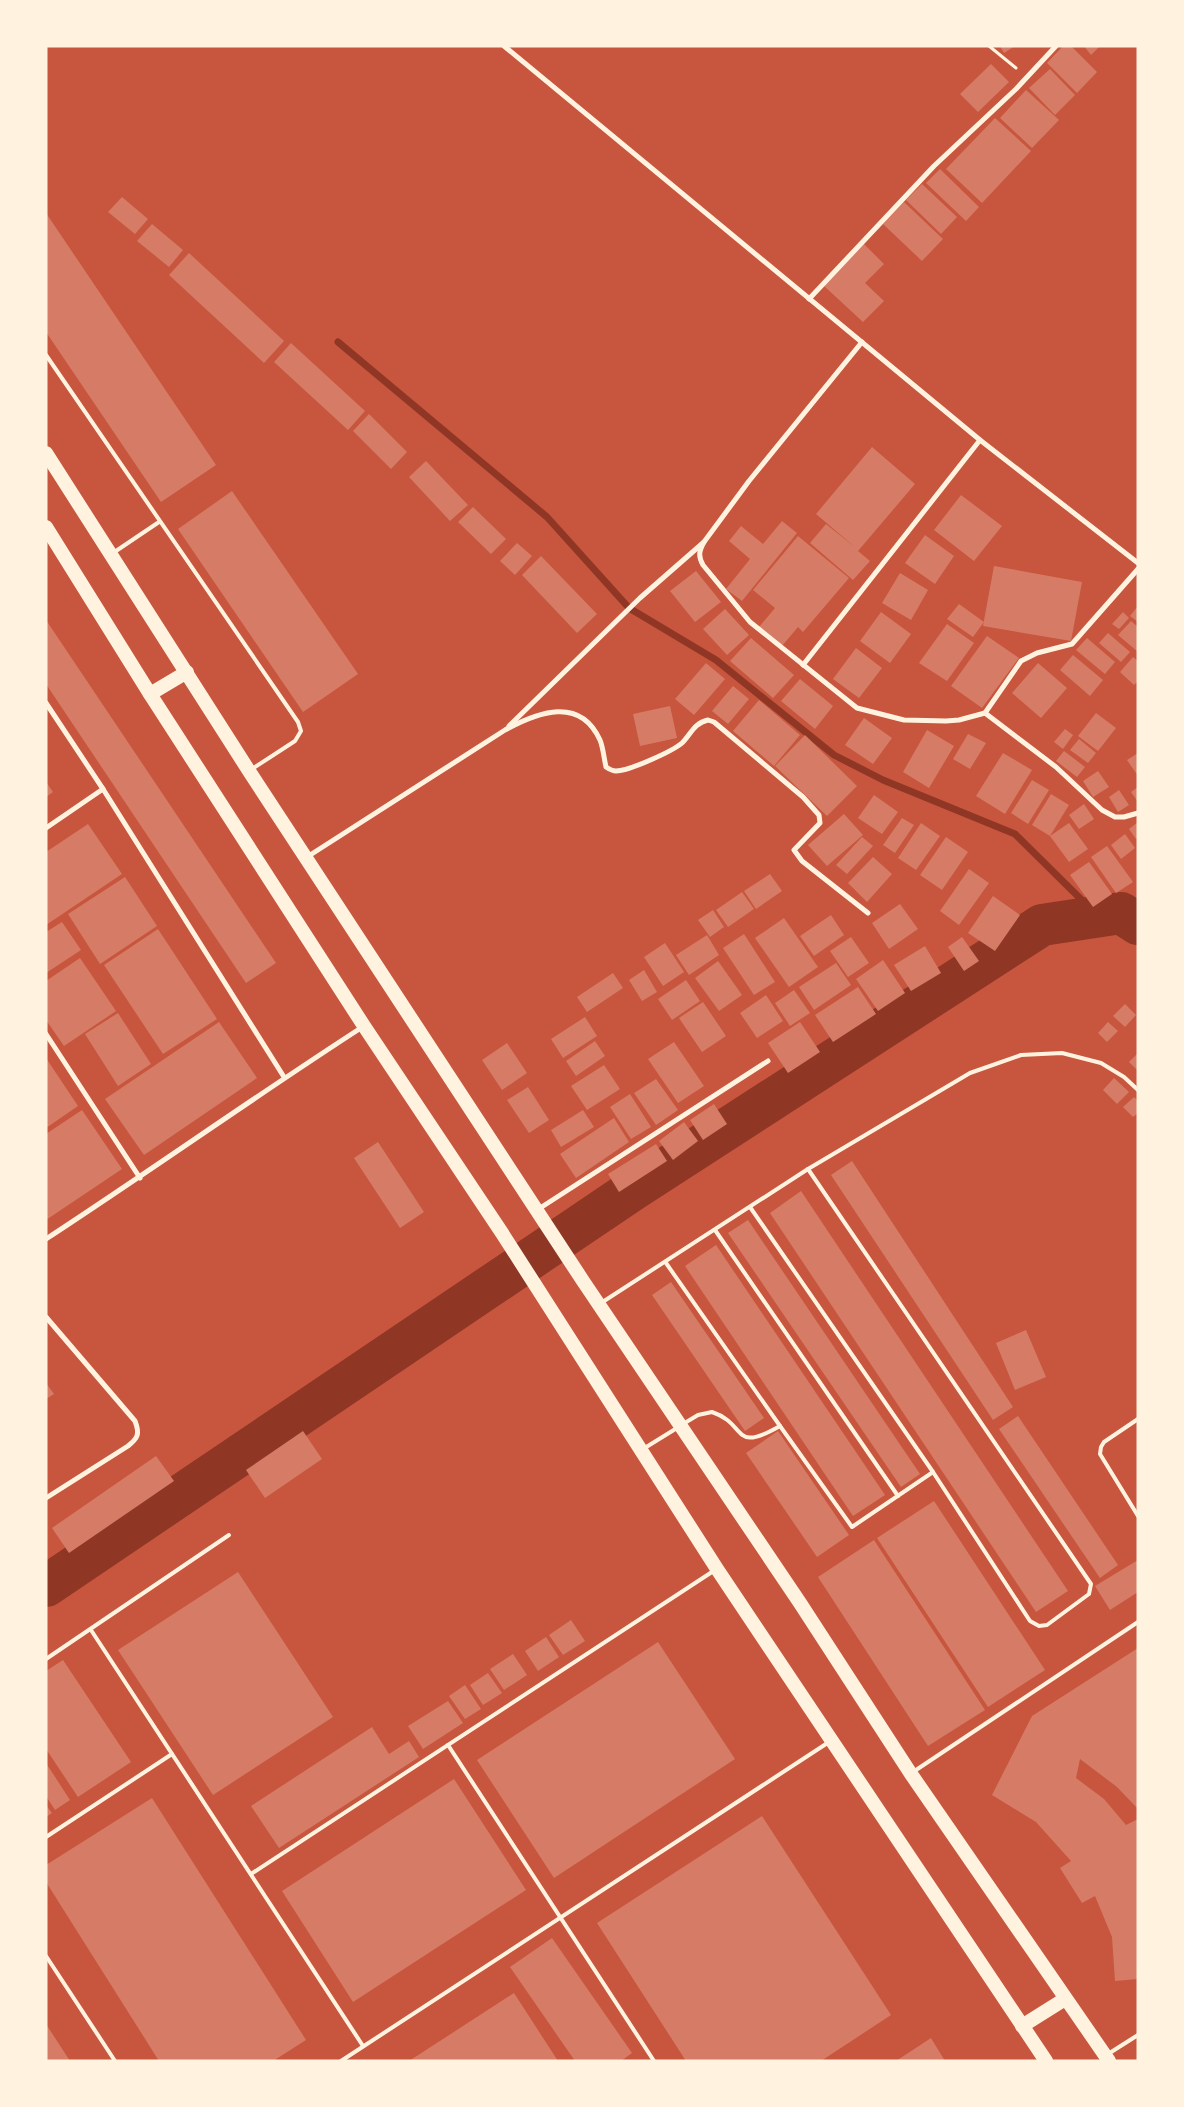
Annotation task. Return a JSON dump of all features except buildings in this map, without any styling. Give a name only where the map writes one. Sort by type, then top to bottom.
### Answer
[{"type":"highway","points":[[46,453],[110,555],[582,1281],[794,1595],[911,1774],[1107,2058]]},
{"type":"highway","points":[[46,527],[150,694],[364,1026],[502,1233],[717,1569],[1046,2061]]},
{"type":"highway","points":[[150,694],[186,672]]},
{"type":"highway","points":[[1022,2026],[1065,1999]]},
{"type":"street","points":[[504,46],[980,440],[1138,562]]},
{"type":"street","points":[[809,299],[934,166],[1016,89],[1026,76],[1056,46]]},
{"type":"street","points":[[862,342],[750,482],[704,542],[700,550],[699,558],[710,574],[750,622],[857,708],[904,720],[959,720],[985,713],[1021,662],[1037,653],[1072,644],[1138,569]]},
{"type":"street","points":[[803,665],[980,440]]},
{"type":"street","points":[[307,857],[505,730],[640,598],[704,542]]},
{"type":"street","points":[[46,703],[103,789],[284,1077]]},
{"type":"street","points":[[505,730],[555,711],[572,712],[585,720],[600,740],[606,767],[616,771],[635,767],[681,744],[698,724],[708,720],[714,722],[803,797],[818,813],[820,823],[794,850],[802,862],[868,913]]},
{"type":"street","points":[[985,713],[1056,767],[1102,810],[1115,817],[1124,817],[1138,813]]},
{"type":"street","points":[[46,828],[103,789]]},
{"type":"street","points":[[46,1238],[140,1178],[284,1077],[364,1026]]},
{"type":"street","points":[[46,1034],[140,1178]]},
{"type":"street","points":[[539,1215],[768,1061]]},
{"type":"street","points":[[46,1317],[135,1421],[139,1431],[136,1439],[128,1446],[46,1498]]},
{"type":"lane","points":[[46,355],[298,722],[301,731],[295,741],[250,771]]},
{"type":"lane","points":[[110,555],[159,522]]},
{"type":"lane","points":[[599,1304],[808,1169],[970,1073],[1021,1055],[1062,1053],[1101,1062],[1124,1076],[1138,1090]]},
{"type":"lane","points":[[750,1207],[933,1472],[1030,1621],[1038,1626],[1047,1625],[1089,1594],[1091,1584],[808,1169]]},
{"type":"lane","points":[[715,1230],[898,1496]]},
{"type":"lane","points":[[666,1262],[850,1526],[854,1527],[933,1472]]},
{"type":"lane","points":[[641,1450],[698,1415],[712,1412],[726,1420],[742,1435],[750,1439],[759,1438],[780,1426]]},
{"type":"lane","points":[[1138,1419],[1104,1442],[1100,1454],[1138,1516]]},
{"type":"lane","points":[[46,1659],[229,1536]]},
{"type":"lane","points":[[251,1874],[717,1569]]},
{"type":"lane","points":[[911,1774],[1138,1622]]},
{"type":"lane","points":[[91,1630],[363,2046]]},
{"type":"lane","points":[[341,2061],[831,1741]]},
{"type":"lane","points":[[448,1745],[654,2061]]},
{"type":"lane","points":[[46,1837],[172,1754]]},
{"type":"lane","points":[[46,1956],[115,2061]]},
{"type":"lane","points":[[1107,2058],[1138,2035]]},
{"type":"path","points":[[989,46],[1026,76]]},
{"type":"waterway","points":[[338,342],[547,517],[629,608],[716,660],[834,755],[883,780],[1015,834],[1098,916]]},
{"type":"waterway","points":[[46,1586],[634,1189],[1042,925],[1121,913],[1138,924]]}]
